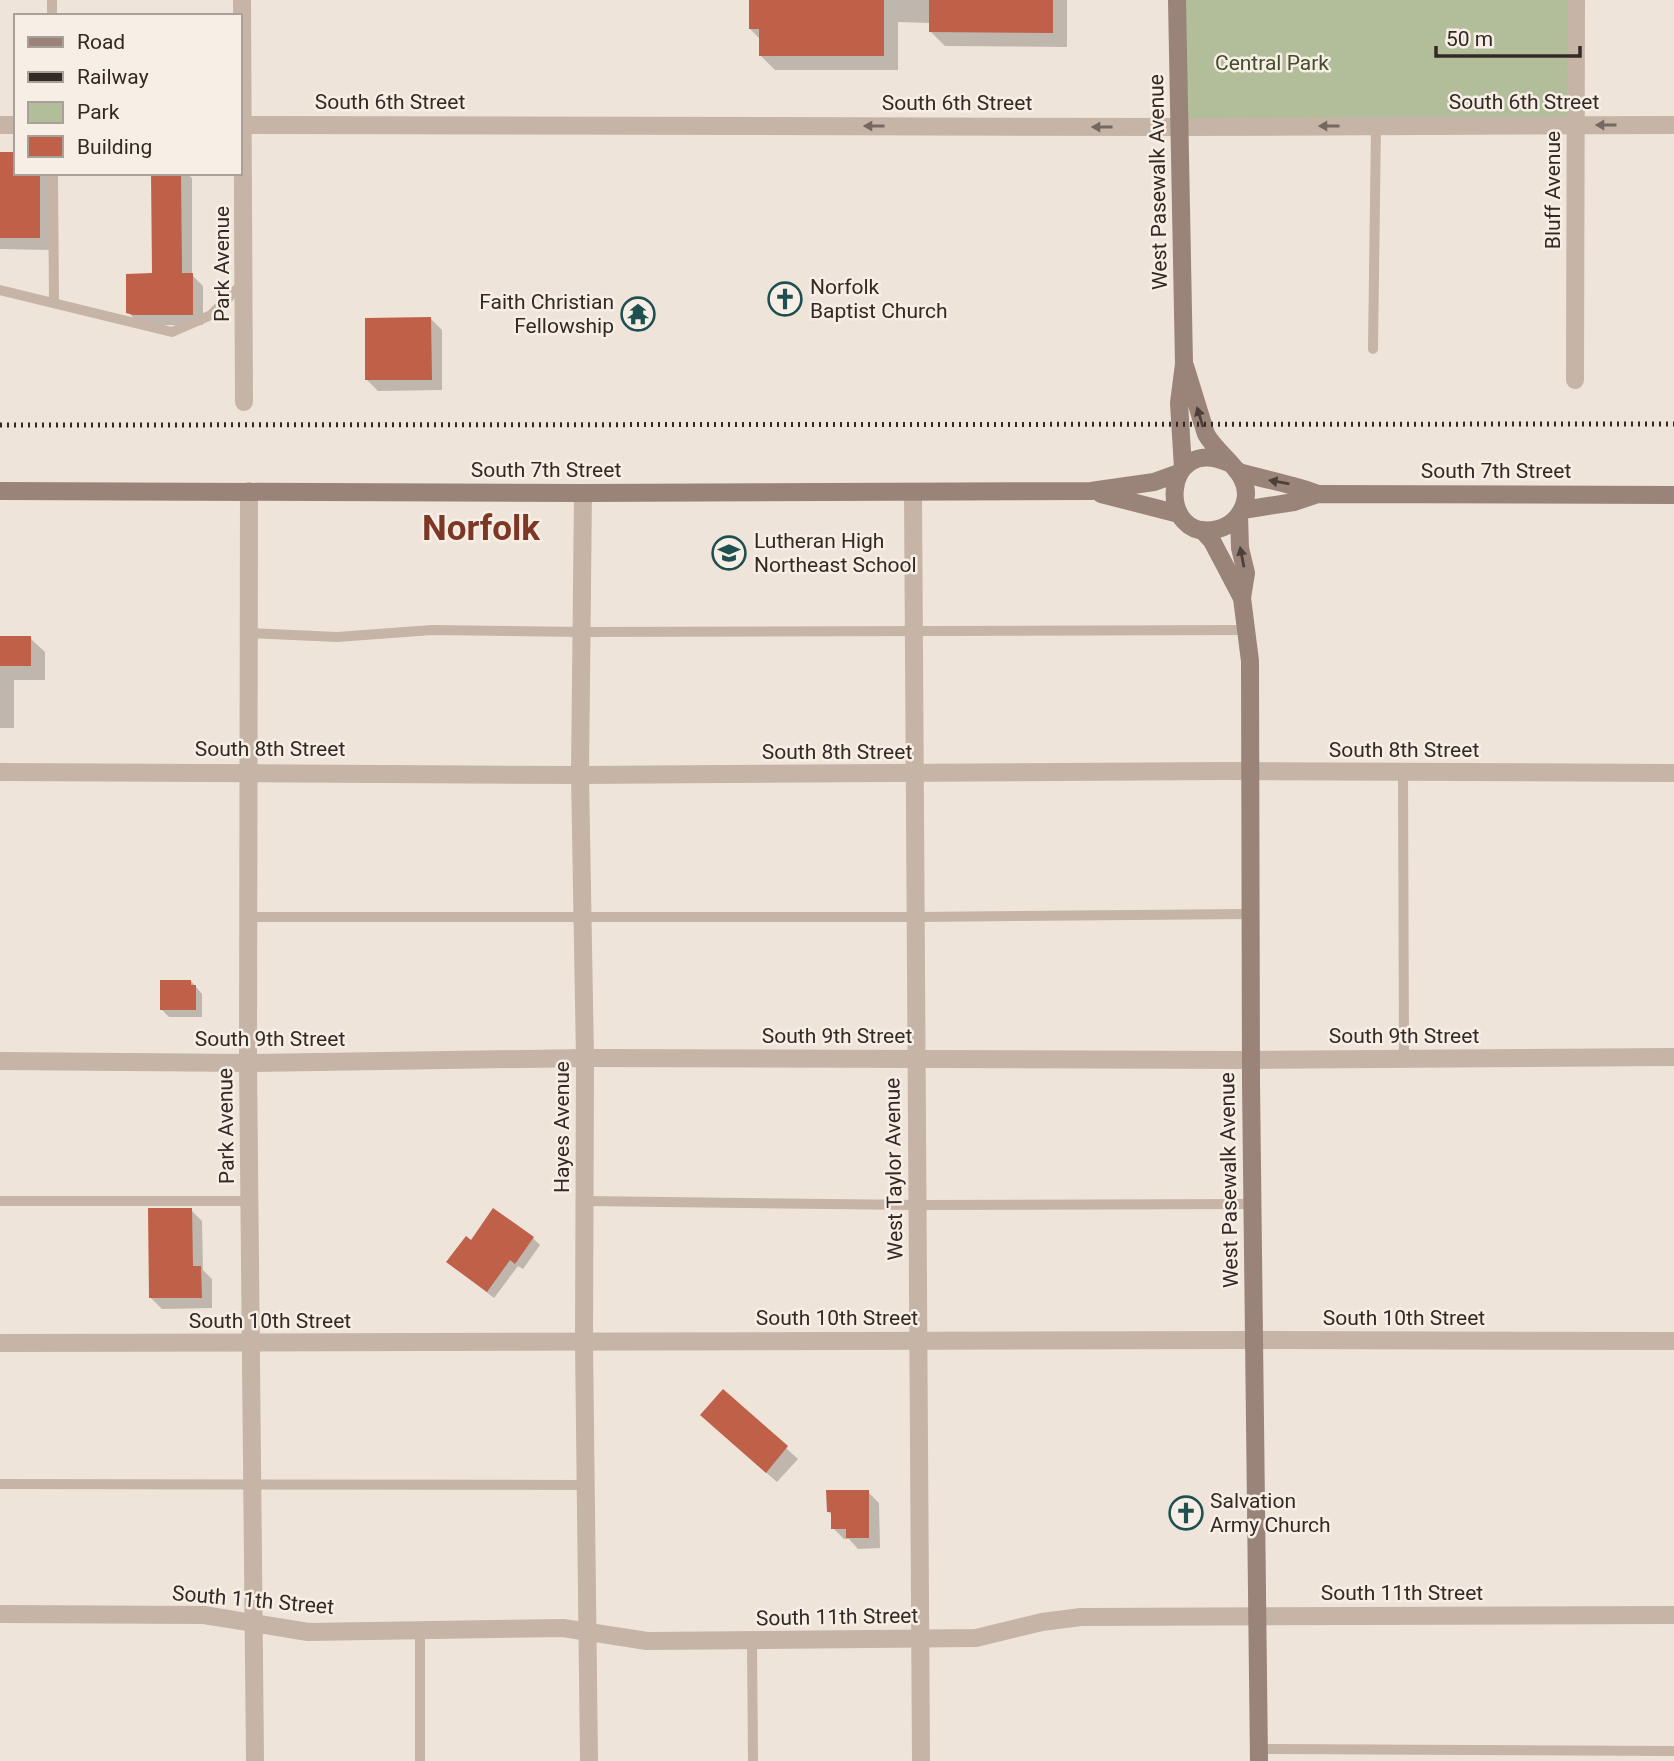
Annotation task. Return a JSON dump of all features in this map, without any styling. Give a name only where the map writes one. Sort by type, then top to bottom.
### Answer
[{"type":"street","name":"Park Avenue","points":[[242,0],[244,402]]},
{"type":"street","name":"West Pasewalk Avenue","points":[[1177,0],[1184,364],[1179,403],[1181,470]]},
{"type":"street","name":"Bluff Avenue","points":[[1575,380],[1576,0]]},
{"type":"street","name":"South 6th Street","points":[[242,125],[1674,125]]},
{"type":"street","name":"West Pasewalk Avenue","points":[[1184,364],[1206,434],[1234,467]]},
{"type":"street","points":[[1208,457],[1234,467],[1247,491],[1241,512],[1226,527],[1214,530],[1202,530],[1185,521],[1179,514],[1173,494],[1181,470],[1197,459],[1208,457]]},
{"type":"street","name":"South 7th Street","points":[[1234,467],[1262,479],[1295,485],[1318,494]]},
{"type":"street","name":"South 7th Street","points":[[0,491],[1091,491],[1154,482],[1181,470]]},
{"type":"street","name":"Park Avenue","points":[[249,491],[248,1063],[254,1761]]},
{"type":"street","name":"South 7th Street","points":[[1091,491],[1179,514]]},
{"type":"street","name":"West Taylor Avenue","points":[[913,492],[921,1761]]},
{"type":"street","name":"Hayes Avenue","points":[[583,493],[580,775],[589,1761]]},
{"type":"street","name":"South 7th Street","points":[[1241,512],[1294,502],[1318,494],[1674,495]]},
{"type":"street","name":"West Pasewalk Avenue","points":[[1241,512],[1240,548],[1246,573],[1242,598],[1250,661],[1252,1204],[1259,1755]]},
{"type":"street","name":"West Pasewalk Avenue","points":[[1202,530],[1212,541],[1242,598]]},
{"type":"street","name":"South 8th Street","points":[[0,772],[580,775],[1249,771],[1674,773]]},
{"type":"street","name":"South 9th Street","points":[[0,1061],[248,1063],[584,1058],[1251,1060],[1674,1057]]},
{"type":"street","name":"South 10th Street","points":[[0,1343],[1674,1341]]},
{"type":"street","name":"South 11th Street","points":[[0,1614],[204,1615],[308,1632],[563,1628],[647,1641],[976,1637],[1042,1622],[1081,1617],[1674,1615]]},
{"type":"lane","points":[[1373,349],[1377,125]]},
{"type":"lane","points":[[54,175],[54,303]]},
{"type":"lane","points":[[0,290],[172,332],[211,315],[245,281]]},
{"type":"lane","points":[[249,633],[337,638],[432,630],[1247,630]]},
{"type":"lane","points":[[1404,773],[1404,1058]]},
{"type":"lane","points":[[249,917],[916,918],[1250,914]]},
{"type":"lane","points":[[0,1201],[250,1202]]},
{"type":"lane","points":[[585,1201],[917,1205],[1252,1204]]},
{"type":"lane","points":[[0,1484],[586,1485]]},
{"type":"lane","points":[[420,1629],[420,1761]]},
{"type":"lane","points":[[752,1641],[753,1761]]},
{"type":"lane","points":[[1259,1755],[1674,1751]]},
{"type":"green space","name":"Central Park","points":[[1177,0],[1576,0],[1577,125],[1180,127]]},
{"type":"building","points":[[749,0],[884,0],[884,56],[759,56],[759,29],[749,29]]},
{"type":"building","points":[[929,0],[1053,0],[1053,33],[929,32]]},
{"type":"building","points":[[0,152],[14,152],[14,175],[40,175],[40,238],[0,238]]},
{"type":"building","points":[[151,175],[181,175],[182,273],[193,273],[193,315],[126,313],[126,274],[152,273]]},
{"type":"building","points":[[431,317],[432,380],[365,380],[365,318]]},
{"type":"building","points":[[0,636],[31,636],[31,666],[0,666]]},
{"type":"building","points":[[160,980],[191,980],[191,985],[196,985],[196,1010],[160,1010]]},
{"type":"building","points":[[148,1208],[192,1208],[193,1266],[201,1266],[202,1298],[149,1298]]},
{"type":"building","points":[[493,1208],[534,1237],[515,1264],[510,1260],[487,1292],[446,1262],[466,1236],[471,1240]]},
{"type":"building","points":[[723,1389],[788,1446],[766,1473],[700,1415]]},
{"type":"building","points":[[826,1490],[869,1490],[869,1538],[846,1538],[846,1529],[831,1529],[831,1512],[827,1512]]},
{"type":"railway","points":[[0,425],[1674,424]]},
{"type":"place","name":"Norfolk Baptist Church","points":[[785,299]]},
{"type":"place","name":"Faith Christian Fellowship","points":[[638,314]]},
{"type":"place","name":"Lutheran High Northeast School","points":[[729,553]]},
{"type":"place","name":"Salvation Army Church","points":[[1186,1513]]},
{"type":"district","name":"Norfolk","points":[[481,528]]}]
